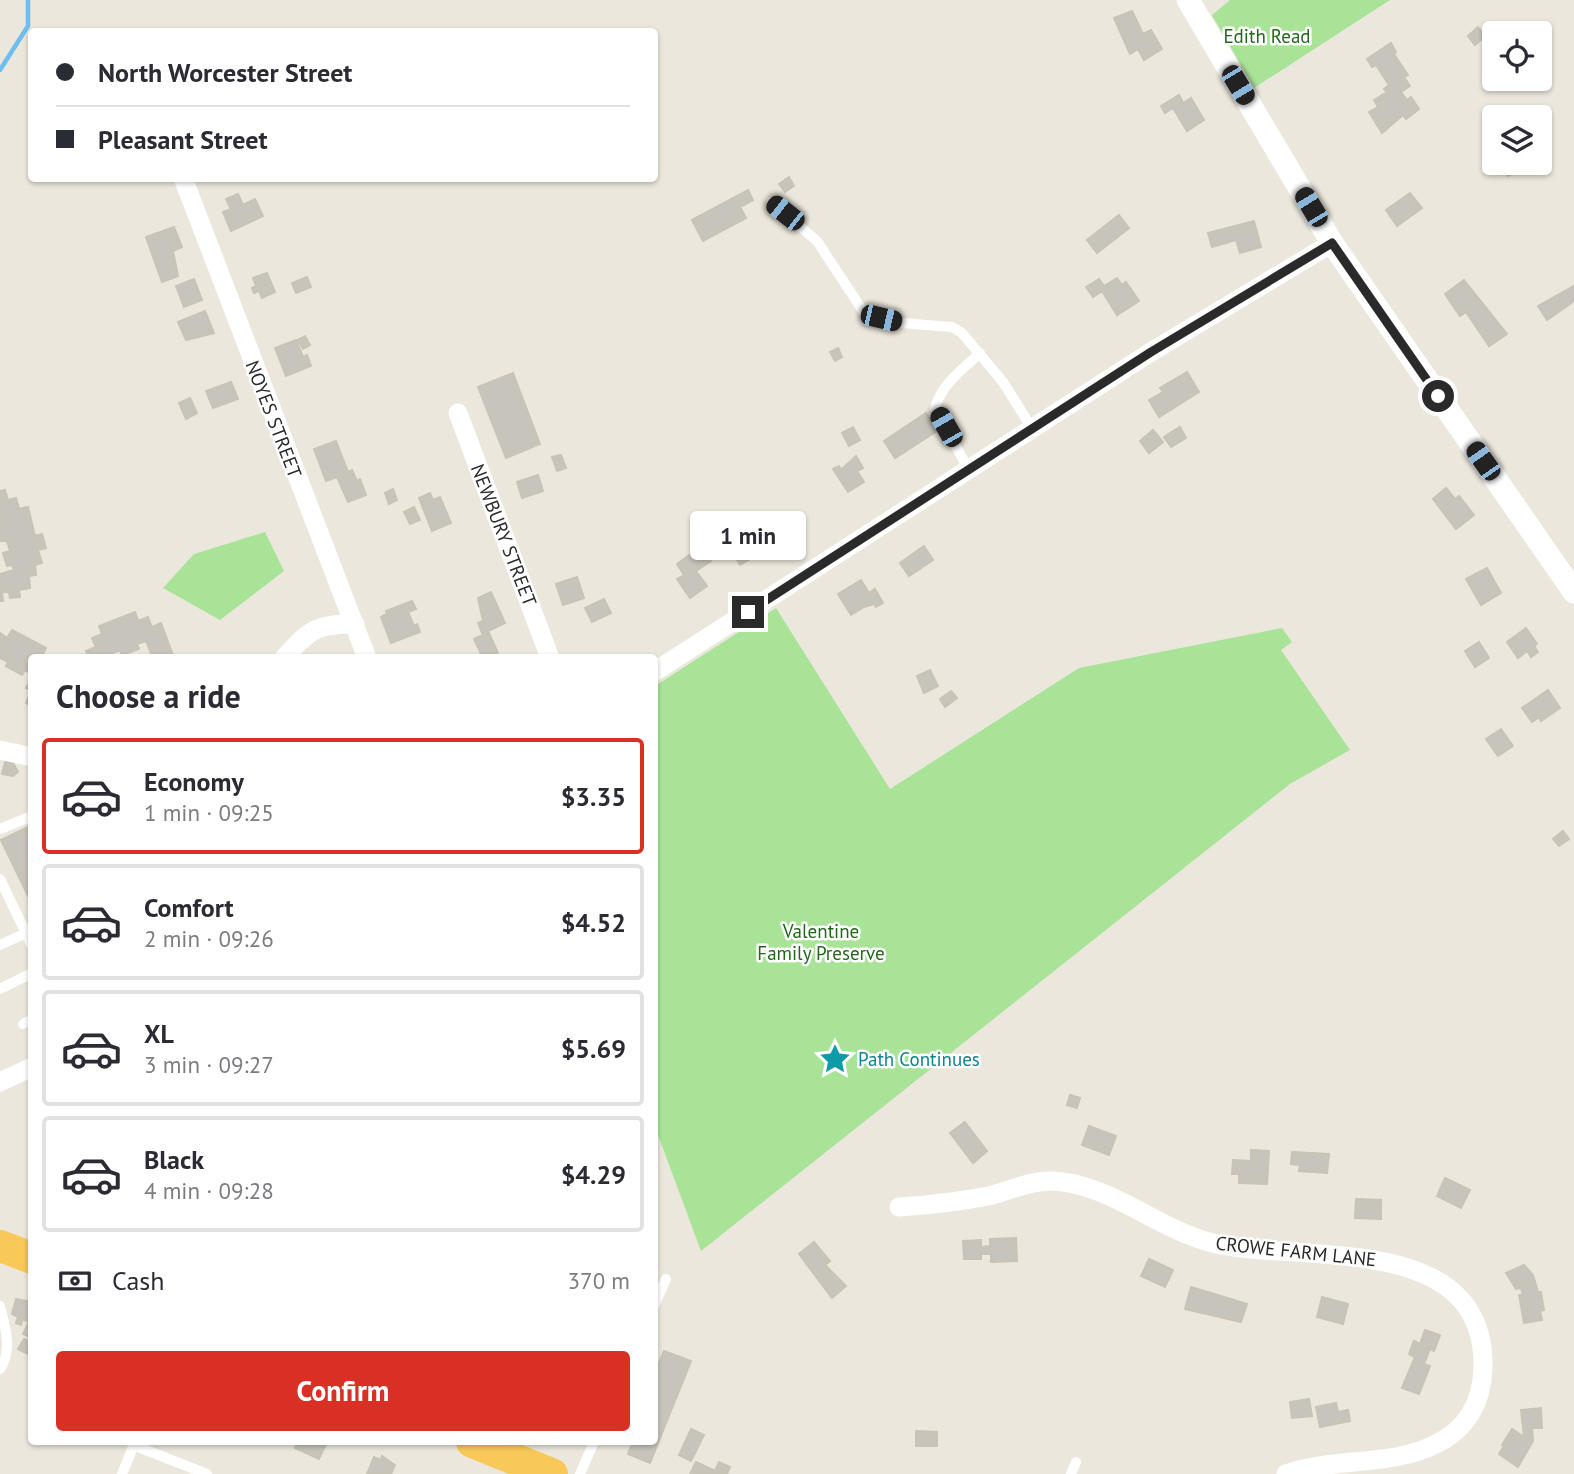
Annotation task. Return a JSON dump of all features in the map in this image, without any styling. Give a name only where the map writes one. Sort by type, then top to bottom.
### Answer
[{"type":"highway","points":[[0,1246],[28,1256]]},
{"type":"highway","points":[[480,1445],[552,1474]]},
{"type":"street","points":[[1188,0],[1332,243],[1574,592]]},
{"type":"street","name":"NOYES STREET","points":[[185,182],[366,654]]},
{"type":"street","points":[[658,669],[1151,352],[1332,243]]},
{"type":"street","name":"NEWBURY STREET","points":[[458,413],[548,654]]},
{"type":"street","points":[[288,654],[310,631],[325,624],[355,624]]},
{"type":"street","points":[[0,750],[28,756]]},
{"type":"street","points":[[0,1082],[28,1069]]},
{"type":"street","name":"CROWE FARM LANE","points":[[899,1207],[956,1202],[1048,1181],[1070,1183],[1115,1200],[1184,1234],[1214,1243],[1371,1258],[1419,1272],[1458,1297],[1474,1323],[1482,1351],[1482,1384],[1465,1424],[1436,1444],[1412,1453],[1325,1465],[1286,1474]]},
{"type":"lane","points":[[771,202],[817,241],[863,310],[901,323],[952,327],[962,332],[1003,382],[1033,430]]},
{"type":"lane","points":[[970,470],[935,409],[937,397],[980,353]]},
{"type":"lane","points":[[0,829],[28,818]]},
{"type":"lane","points":[[0,879],[28,937]]},
{"type":"lane","points":[[0,945],[26,933]]},
{"type":"lane","points":[[0,989],[28,975]]},
{"type":"lane","points":[[658,1297],[666,1279]]},
{"type":"lane","points":[[0,1306],[7,1340],[6,1361],[0,1369]]},
{"type":"lane","points":[[122,1474],[134,1445]]},
{"type":"lane","points":[[136,1445],[185,1470],[207,1474]]},
{"type":"lane","points":[[580,1474],[593,1445]]},
{"type":"lane","points":[[1071,1474],[1076,1462]]},
{"type":"green space","name":"Edith Read","points":[[1230,0],[1390,0],[1254,88],[1212,15]]},
{"type":"green space","points":[[265,532],[284,571],[220,620],[163,588],[194,554]]},
{"type":"green space","name":"Valentine Family Preserve","points":[[776,608],[890,789],[1079,668],[1282,628],[1292,642],[1281,650],[1350,750],[1290,784],[701,1251],[658,1135],[658,684]]},
{"type":"building","points":[[1132,11],[1143,34],[1151,30],[1162,49],[1144,60],[1138,49],[1130,54],[1114,18]]},
{"type":"building","points":[[1478,27],[1482,32],[1482,39],[1475,45],[1468,36]]},
{"type":"building","points":[[1391,43],[1396,52],[1394,54],[1408,75],[1404,77],[1410,86],[1401,92],[1407,100],[1411,97],[1419,109],[1406,119],[1403,115],[1382,133],[1369,112],[1378,107],[1374,100],[1387,92],[1384,89],[1389,85],[1376,65],[1372,67],[1367,59]]},
{"type":"building","points":[[1179,95],[1183,103],[1191,98],[1204,120],[1187,131],[1173,108],[1165,113],[1161,106]]},
{"type":"building","points":[[789,177],[794,186],[785,192],[779,184]]},
{"type":"building","points":[[748,190],[753,200],[740,207],[746,218],[703,241],[692,220]]},
{"type":"building","points":[[1410,193],[1422,208],[1397,226],[1386,210]]},
{"type":"building","points":[[238,194],[243,205],[255,199],[263,216],[231,231],[223,212],[231,209],[226,199]]},
{"type":"building","points":[[1119,215],[1129,228],[1097,253],[1087,240]]},
{"type":"building","points":[[1254,221],[1261,247],[1240,253],[1236,240],[1212,247],[1208,233]]},
{"type":"building","points":[[174,227],[182,247],[173,251],[178,276],[162,282],[146,237]]},
{"type":"building","points":[[267,273],[275,292],[262,298],[259,291],[254,293],[252,288],[256,286],[253,278]]},
{"type":"building","points":[[307,277],[311,287],[296,293],[292,283]]},
{"type":"building","points":[[1117,278],[1122,285],[1126,282],[1139,301],[1117,315],[1102,291],[1093,297],[1086,287],[1099,279],[1104,286]]},
{"type":"building","points":[[194,279],[202,300],[184,307],[176,286]]},
{"type":"building","points":[[1464,280],[1507,334],[1489,346],[1466,312],[1460,316],[1445,294]]},
{"type":"building","points":[[1574,286],[1574,301],[1547,320],[1538,306]]},
{"type":"building","points":[[205,311],[214,333],[186,340],[178,322]]},
{"type":"building","points":[[305,336],[310,345],[303,349],[298,340]]},
{"type":"building","points":[[296,340],[303,357],[307,355],[311,366],[286,376],[275,348]]},
{"type":"building","points":[[838,348],[842,357],[835,361],[830,352]]},
{"type":"building","points":[[1187,372],[1199,392],[1159,417],[1149,400],[1163,392],[1160,388]]},
{"type":"building","points":[[513,373],[540,444],[506,458],[478,387]]},
{"type":"building","points":[[231,382],[238,399],[213,408],[206,391]]},
{"type":"building","points":[[190,398],[197,413],[186,419],[179,403]]},
{"type":"building","points":[[926,413],[937,431],[895,458],[884,441]]},
{"type":"building","points":[[853,427],[860,440],[849,446],[842,433]]},
{"type":"building","points":[[1180,427],[1186,438],[1171,447],[1164,437]]},
{"type":"building","points":[[1153,430],[1163,442],[1149,453],[1140,441]]},
{"type":"building","points":[[336,441],[348,472],[352,470],[357,481],[360,479],[366,495],[348,502],[337,477],[326,481],[314,449]]},
{"type":"building","points":[[561,455],[566,468],[557,471],[552,457]]},
{"type":"building","points":[[856,456],[863,468],[857,471],[864,482],[848,492],[833,469],[839,466],[841,470]]},
{"type":"building","points":[[538,475],[543,491],[522,498],[517,482]]},
{"type":"building","points":[[1446,488],[1455,499],[1459,496],[1474,515],[1456,529],[1433,499]]},
{"type":"building","points":[[393,489],[397,500],[389,504],[385,493]]},
{"type":"building","points":[[5,490],[8,500],[16,498],[19,509],[28,507],[35,536],[42,534],[46,548],[38,550],[42,563],[35,565],[36,575],[29,576],[30,588],[19,590],[20,597],[10,598],[9,592],[2,592],[3,601],[0,601],[0,574],[14,570],[12,565],[7,566],[3,553],[10,551],[7,541],[0,541],[0,491]]},
{"type":"building","points":[[430,493],[433,500],[440,497],[451,523],[432,531],[419,498]]},
{"type":"building","points":[[414,507],[420,520],[410,524],[404,512]]},
{"type":"building","points":[[744,533],[757,555],[740,565],[727,543]]},
{"type":"building","points":[[924,546],[933,560],[909,576],[900,563]]},
{"type":"building","points":[[701,547],[711,561],[696,571],[707,586],[690,598],[677,579],[684,575],[677,564]]},
{"type":"building","points":[[1487,568],[1501,593],[1481,605],[1466,579]]},
{"type":"building","points":[[577,577],[584,598],[563,605],[556,584]]},
{"type":"building","points":[[861,580],[869,593],[875,589],[883,603],[876,607],[874,604],[864,607],[851,615],[838,594]]},
{"type":"building","points":[[491,592],[505,623],[488,631],[498,653],[495,654],[481,654],[474,639],[483,635],[478,623],[483,621],[478,598]]},
{"type":"building","points":[[604,599],[611,613],[592,622],[585,608]]},
{"type":"building","points":[[412,601],[416,609],[408,612],[420,632],[391,643],[381,617],[387,614],[386,611]]},
{"type":"building","points":[[135,612],[138,621],[148,617],[152,627],[161,623],[173,654],[151,654],[146,641],[137,644],[139,649],[125,654],[120,650],[110,654],[87,654],[86,651],[96,647],[92,638],[102,634],[99,626]]},
{"type":"building","points":[[1526,628],[1537,644],[1534,646],[1538,652],[1531,657],[1527,651],[1518,658],[1507,642]]},
{"type":"building","points":[[12,630],[46,648],[43,654],[28,654],[28,672],[25,670],[22,675],[6,666],[8,662],[0,658],[0,633],[7,638]]},
{"type":"building","points":[[1479,642],[1489,658],[1475,667],[1465,651]]},
{"type":"building","points":[[930,670],[938,686],[924,693],[917,676]]},
{"type":"building","points":[[1548,690],[1560,708],[1541,721],[1539,717],[1532,722],[1522,708]]},
{"type":"building","points":[[951,691],[957,698],[945,707],[940,699]]},
{"type":"building","points":[[1501,729],[1513,746],[1498,756],[1486,739]]},
{"type":"building","points":[[5,762],[13,763],[18,772],[13,776],[2,774]]},
{"type":"building","points":[[28,827],[28,896],[1,840]]},
{"type":"building","points":[[1563,831],[1569,839],[1559,846],[1553,839]]},
{"type":"building","points":[[1070,1095],[1080,1098],[1077,1108],[1067,1105]]},
{"type":"building","points":[[965,1122],[987,1151],[973,1163],[950,1133]]},
{"type":"building","points":[[1089,1126],[1116,1136],[1109,1155],[1082,1145]]},
{"type":"building","points":[[1251,1150],[1269,1151],[1267,1184],[1239,1183],[1239,1174],[1232,1174],[1233,1160],[1251,1161]]},
{"type":"building","points":[[1292,1152],[1329,1154],[1327,1173],[1299,1171],[1300,1165],[1291,1164]]},
{"type":"building","points":[[1445,1178],[1470,1190],[1461,1208],[1437,1196]]},
{"type":"building","points":[[1356,1199],[1381,1200],[1381,1219],[1355,1218]]},
{"type":"building","points":[[1016,1238],[1017,1261],[991,1262],[991,1254],[981,1254],[981,1259],[964,1259],[963,1241],[981,1240],[981,1247],[990,1246],[990,1239]]},
{"type":"building","points":[[814,1242],[830,1261],[825,1265],[846,1286],[832,1298],[799,1254]]},
{"type":"building","points":[[1149,1259],[1173,1270],[1165,1287],[1141,1276]]},
{"type":"building","points":[[1524,1265],[1533,1275],[1538,1292],[1541,1292],[1544,1310],[1540,1311],[1542,1320],[1524,1323],[1519,1295],[1523,1295],[1521,1288],[1516,1289],[1506,1273]]},
{"type":"building","points":[[1191,1287],[1247,1304],[1241,1322],[1185,1309]]},
{"type":"building","points":[[1322,1297],[1348,1304],[1343,1324],[1317,1317]]},
{"type":"building","points":[[16,1299],[28,1301],[28,1322],[23,1319],[21,1325],[16,1323],[18,1317],[12,1314]]},
{"type":"building","points":[[1425,1330],[1440,1335],[1434,1351],[1430,1349],[1424,1364],[1430,1366],[1419,1394],[1402,1388],[1415,1357],[1409,1354],[1414,1341],[1420,1344]]},
{"type":"building","points":[[24,1339],[28,1341],[28,1354],[18,1349]]},
{"type":"building","points":[[664,1351],[691,1361],[658,1443],[658,1365]]},
{"type":"building","points":[[1309,1399],[1312,1416],[1292,1418],[1290,1402]]},
{"type":"building","points":[[1336,1403],[1338,1412],[1348,1410],[1350,1421],[1320,1427],[1316,1407]]},
{"type":"building","points":[[1541,1408],[1542,1428],[1532,1428],[1533,1441],[1518,1467],[1499,1454],[1504,1446],[1502,1445],[1512,1429],[1524,1437],[1521,1410]]},
{"type":"building","points":[[691,1429],[704,1435],[691,1461],[679,1455]]},
{"type":"building","points":[[916,1431],[937,1432],[937,1446],[916,1446]]},
{"type":"building","points":[[296,1445],[326,1445],[319,1459],[295,1448]]},
{"type":"building","points":[[632,1445],[657,1445],[650,1463],[628,1454]]},
{"type":"building","points":[[382,1456],[395,1465],[391,1474],[367,1474],[374,1457],[381,1460]]},
{"type":"building","points":[[696,1462],[715,1471],[719,1462],[730,1467],[727,1474],[690,1474]]},
{"type":"waterway","points":[[0,70],[28,26],[28,0]]},
{"type":"place","name":"Path Continues","points":[[835,1059]]},
{"type":"route","points":[[748,612],[1151,352],[1332,243],[1438,396]]}]
